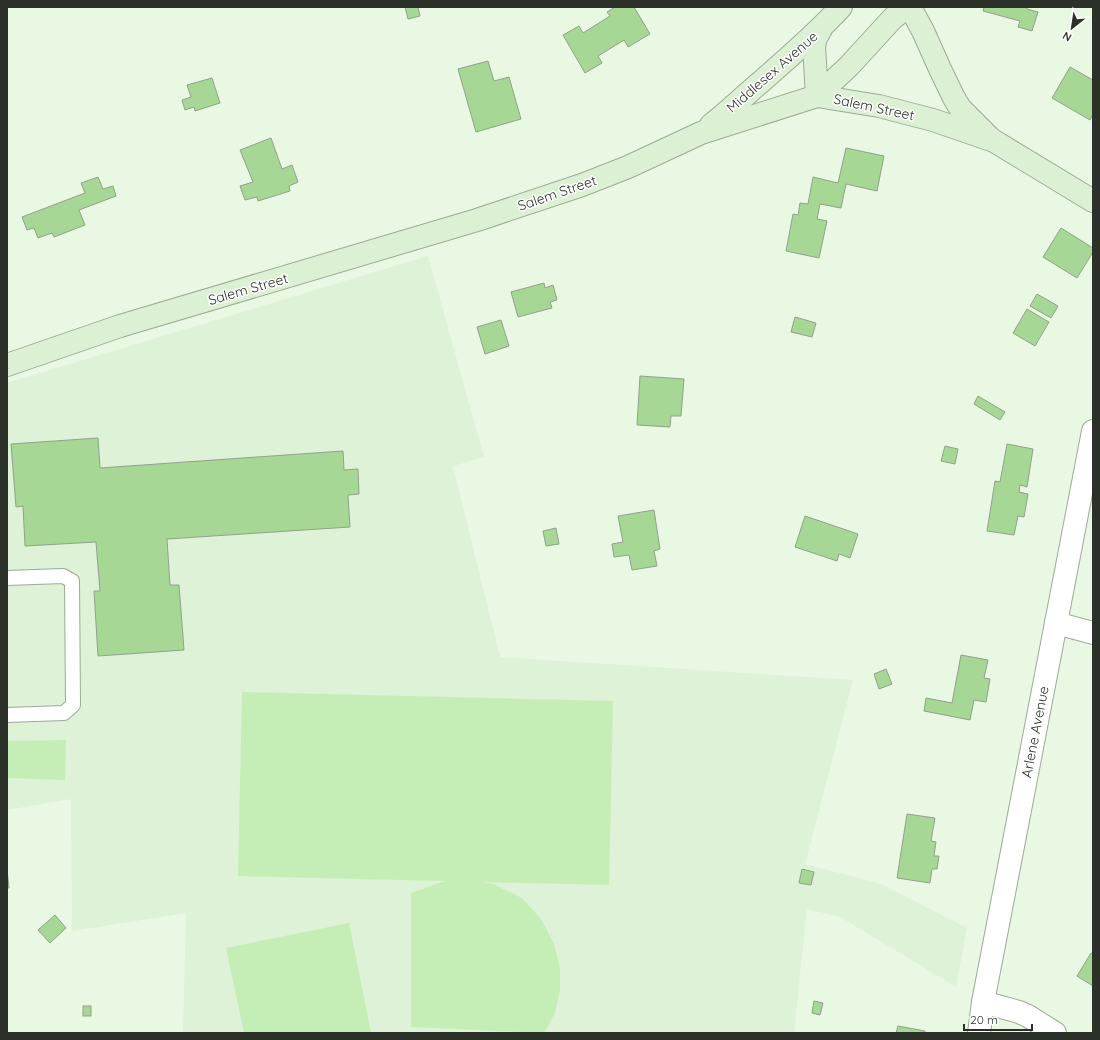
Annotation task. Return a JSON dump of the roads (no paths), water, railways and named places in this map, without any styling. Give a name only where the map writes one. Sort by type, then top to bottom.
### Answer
[{"type":"street","name":"Middlesex Avenue","points":[[701,133],[732,108],[821,29],[841,7]]},
{"type":"street","points":[[817,96],[849,66],[893,18],[909,7],[923,31],[960,108],[994,141]]},
{"type":"street","points":[[817,96],[814,46],[821,29]]},
{"type":"street","name":"Salem Street","points":[[7,364],[120,326],[492,215],[582,185],[628,167],[701,133],[817,96],[880,106],[926,118],[994,141],[1093,201]]},
{"type":"street","name":"Arlene Avenue","points":[[979,1033],[983,1002],[1093,430]]},
{"type":"street","points":[[1056,623],[1093,633]]},
{"type":"street","points":[[983,1002],[1022,1013],[1055,1033]]},
{"type":"lane","points":[[7,578],[63,576],[72,581],[73,705],[64,713],[7,715]]}]
